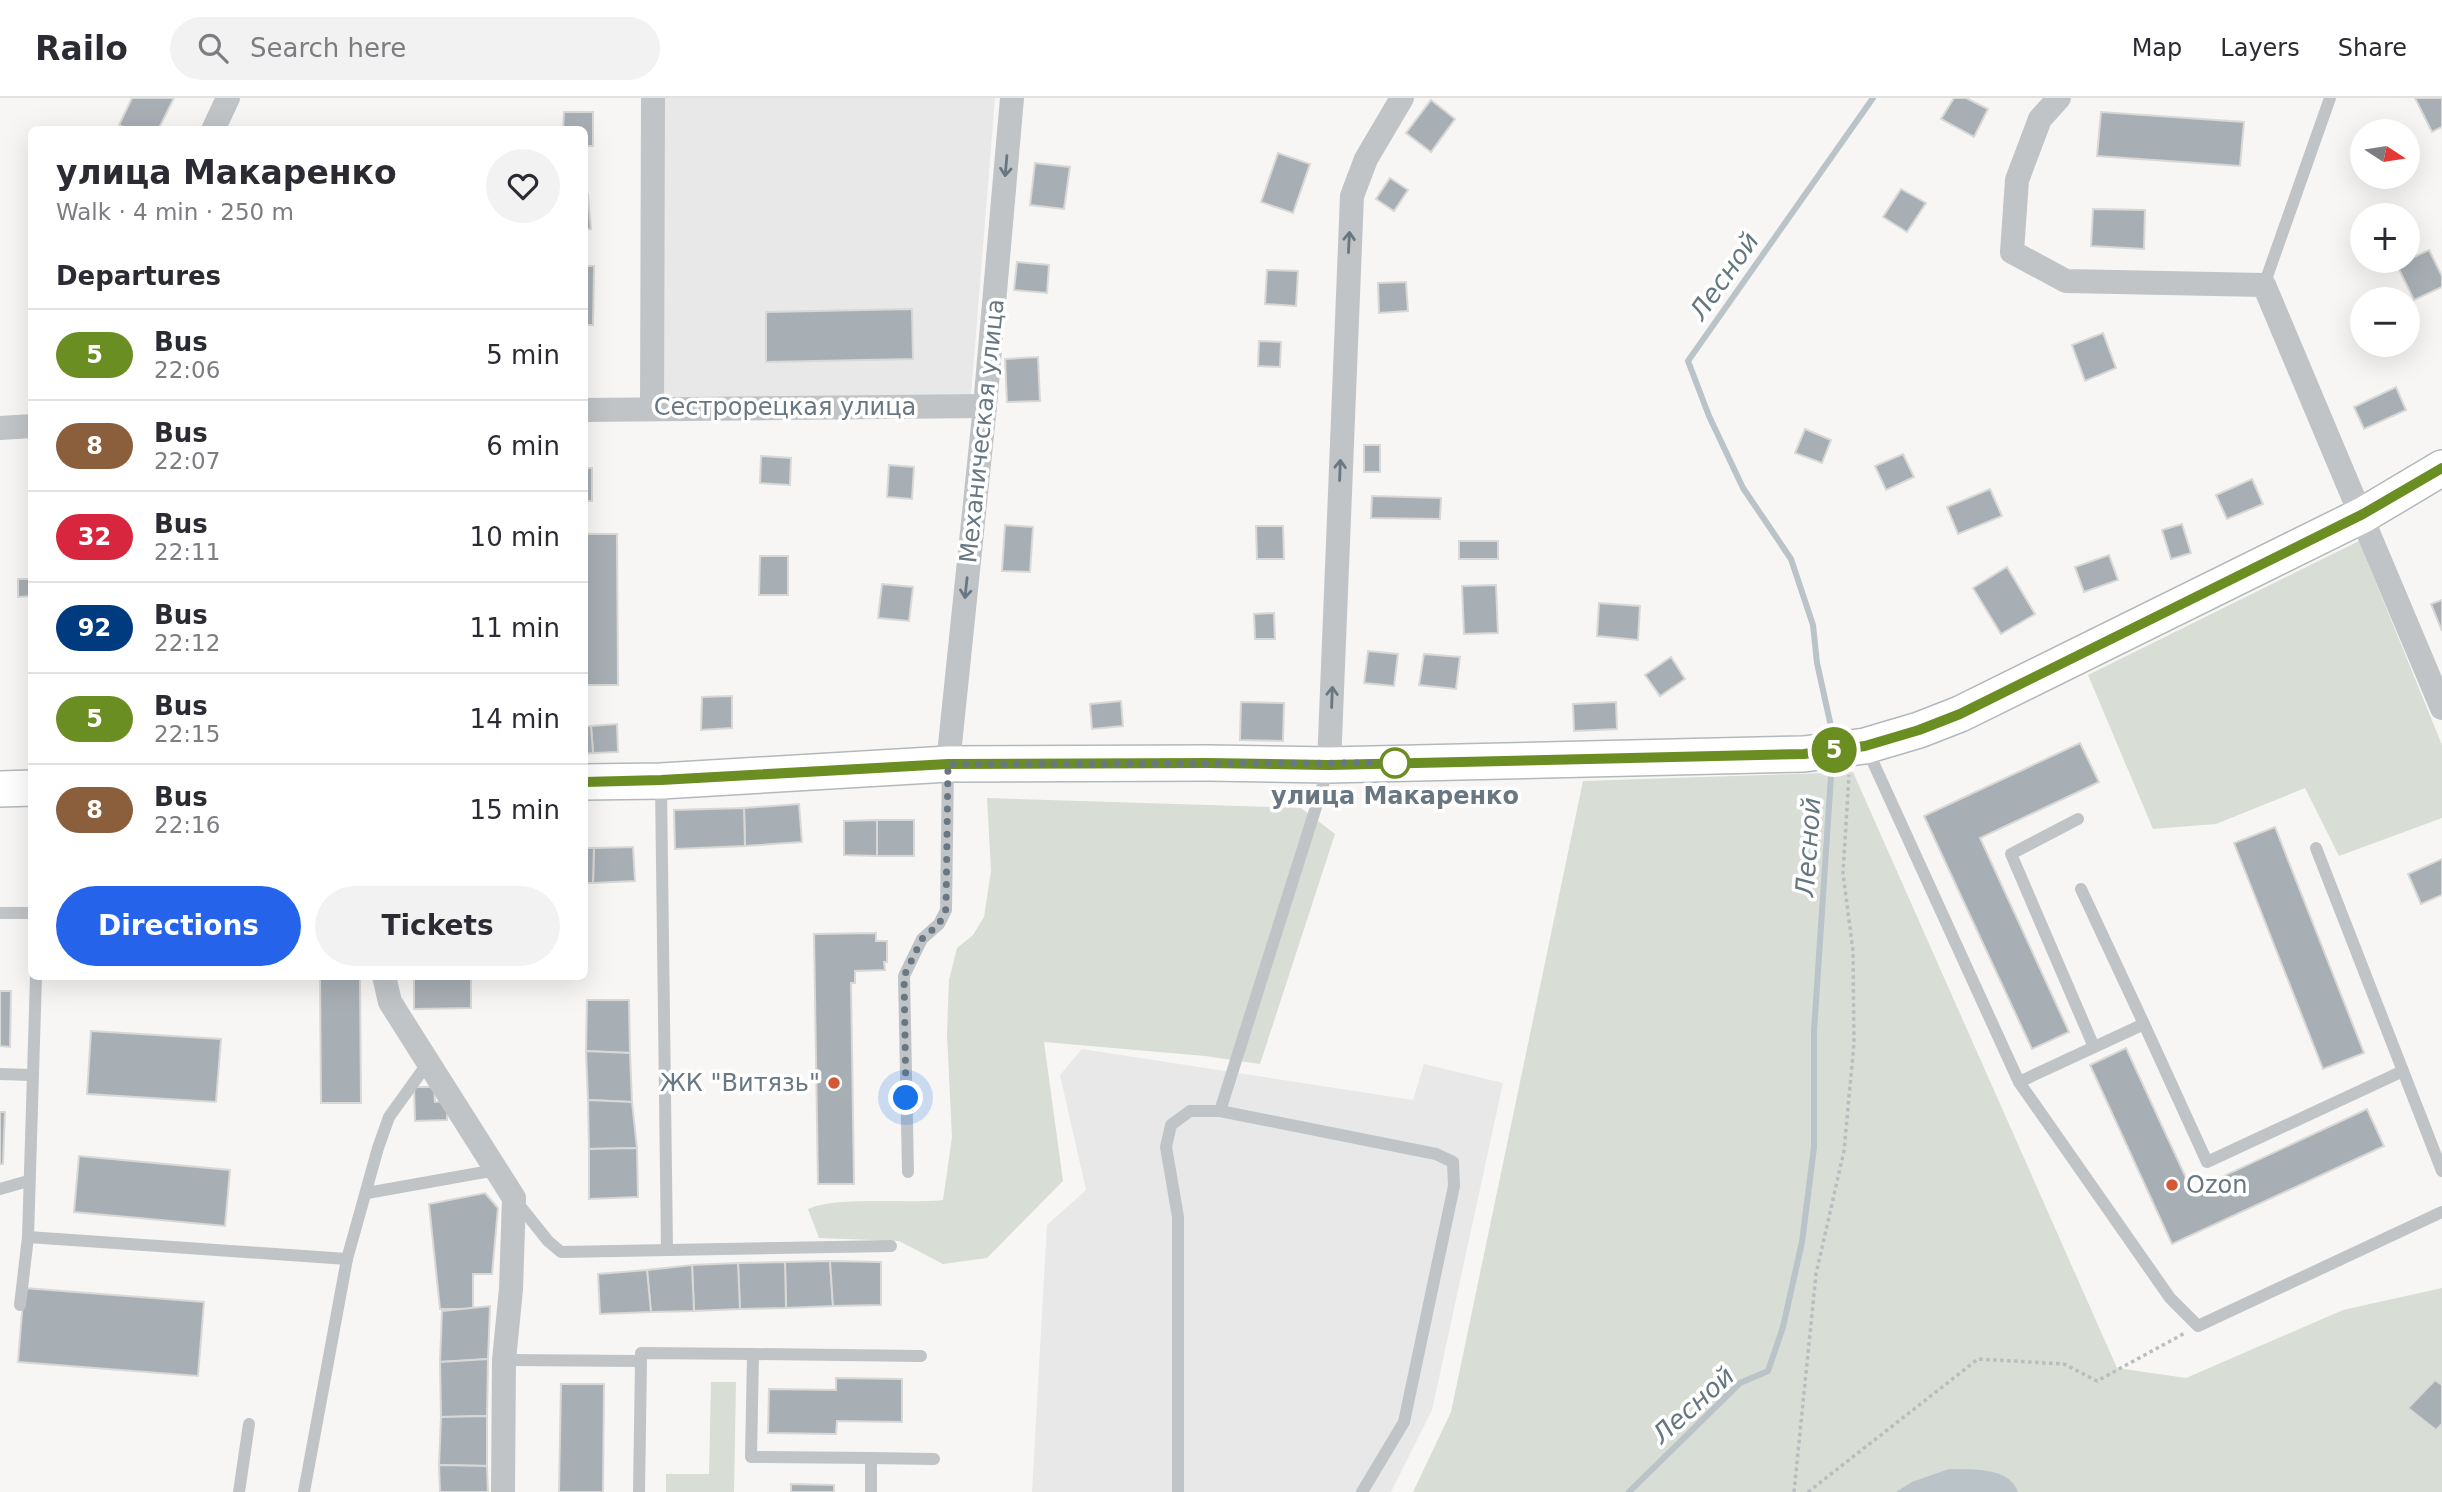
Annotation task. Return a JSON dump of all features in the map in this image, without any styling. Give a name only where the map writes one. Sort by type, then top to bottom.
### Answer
[{"type":"main road","points":[[588,782],[948,764],[1329,765],[1804,754],[1854,747],[1919,730],[1960,714],[2363,514],[2442,468]]},
{"type":"main road","points":[[0,789],[28,788]]},
{"type":"street","points":[[215,126],[228,98]]},
{"type":"street","points":[[652,408],[653,98]]},
{"type":"street","name":"Механическая улица","points":[[948,764],[985,405],[1012,98]]},
{"type":"street","points":[[1329,765],[1352,196],[1366,159],[1402,98]]},
{"type":"street","points":[[2059,98],[2040,119],[2017,180],[2012,252],[2066,281],[2264,285],[2363,514],[2442,708]]},
{"type":"street","name":"Сестрорецкая улица","points":[[588,410],[985,405]]},
{"type":"street","points":[[0,428],[28,426]]},
{"type":"street","points":[[385,980],[390,1002],[514,1198],[511,1289],[503,1360],[503,1492]]},
{"type":"lane","points":[[2264,285],[2330,98]]},
{"type":"lane","points":[[1854,747],[2019,1082],[2170,1298],[2197,1326],[2442,1212]]},
{"type":"lane","points":[[908,1172],[904,976],[922,939],[939,924],[946,909],[948,764]]},
{"type":"lane","points":[[1220,1111],[1329,765]]},
{"type":"lane","points":[[661,780],[667,1250]]},
{"type":"lane","points":[[2078,819],[2011,854],[2094,1047]]},
{"type":"lane","points":[[2316,848],[2442,1171]]},
{"type":"lane","points":[[2081,889],[2207,1162],[2403,1071]]},
{"type":"lane","points":[[0,914],[28,913]]},
{"type":"lane","points":[[20,1305],[28,1237],[36,980]]},
{"type":"lane","points":[[2019,1082],[2144,1024]]},
{"type":"lane","points":[[304,1492],[347,1259],[377,1149],[389,1117],[427,1064]]},
{"type":"lane","points":[[0,1074],[31,1075]]},
{"type":"lane","points":[[1178,1492],[1178,1217],[1166,1147],[1171,1125],[1190,1111],[1220,1111],[1436,1154],[1453,1162],[1454,1186],[1404,1422],[1362,1492]]},
{"type":"lane","points":[[367,1193],[496,1170]]},
{"type":"lane","points":[[0,1189],[28,1181]]},
{"type":"lane","points":[[514,1198],[548,1241],[561,1252],[891,1246]]},
{"type":"lane","points":[[28,1237],[347,1259]]},
{"type":"lane","points":[[639,1492],[640,1353],[921,1356]]},
{"type":"lane","points":[[752,1354],[751,1457],[934,1459]]},
{"type":"lane","points":[[503,1360],[640,1361]]},
{"type":"lane","points":[[239,1492],[249,1424]]},
{"type":"lane","points":[[871,1458],[871,1492]]},
{"type":"path","points":[[1794,1492],[1816,1274],[1844,1151],[1854,1043],[1853,951],[1843,873],[1846,796],[1854,747]]},
{"type":"path","points":[[1808,1492],[1978,1359],[2064,1364],[2097,1381],[2197,1326]]},
{"type":"shaded area","points":[[657,98],[995,98],[971,395],[656,402]]},
{"type":"shaded area","points":[[2359,541],[2442,745],[2442,818],[2339,856],[2305,788],[2216,824],[2153,829],[2088,675]]},
{"type":"shaded area","points":[[1853,772],[2117,1368],[2186,1378],[2343,1310],[2442,1288],[2442,1492],[1413,1492],[1451,1412],[1583,781]]},
{"type":"shaded area","points":[[987,798],[1301,808],[1335,834],[1260,1064],[1205,1056],[1044,1042],[1063,1181],[987,1258],[943,1264],[899,1241],[819,1238],[808,1209],[854,1201],[943,1200],[952,1137],[947,1034],[949,980],[957,948],[973,935],[984,917],[991,871]]},
{"type":"shaded area","points":[[1082,1049],[1413,1100],[1424,1064],[1503,1083],[1432,1410],[1391,1492],[1032,1492],[1047,1225],[1086,1190],[1060,1075]]},
{"type":"shaded area","points":[[711,1382],[736,1382],[734,1492],[666,1492],[666,1474],[709,1474]]},
{"type":"shaded area","points":[[1949,1469],[1998,1474],[2007,1478],[2018,1492],[1896,1492],[1912,1482]]},
{"type":"building","points":[[132,98],[174,98],[160,126],[119,125]]},
{"type":"building","points":[[1954,98],[1966,98],[1988,109],[1974,137],[1941,119]]},
{"type":"building","points":[[2415,98],[2442,98],[2442,127],[2432,132]]},
{"type":"building","points":[[1431,100],[1455,119],[1431,152],[1406,133]]},
{"type":"building","points":[[564,112],[593,112],[593,146],[588,146],[588,126],[563,126]]},
{"type":"building","points":[[2101,112],[2244,122],[2240,166],[2097,156]]},
{"type":"building","points":[[1278,153],[1310,164],[1293,213],[1261,202]]},
{"type":"building","points":[[1035,163],[1070,167],[1064,209],[1030,205]]},
{"type":"building","points":[[1390,178],[1408,190],[1394,211],[1376,199]]},
{"type":"building","points":[[1901,189],[1926,203],[1907,232],[1883,217]]},
{"type":"building","points":[[588,195],[591,229],[588,229]]},
{"type":"building","points":[[2093,209],[2145,210],[2144,249],[2091,246]]},
{"type":"building","points":[[2429,250],[2442,276],[2442,287],[2420,297],[2420,287],[2408,287],[2401,273],[2420,273],[2420,254]]},
{"type":"building","points":[[1017,262],[1049,265],[1047,293],[1014,290]]},
{"type":"building","points":[[588,266],[594,266],[593,325],[588,325]]},
{"type":"building","points":[[1267,270],[1298,271],[1296,306],[1265,304]]},
{"type":"building","points":[[1406,282],[1408,311],[1379,313],[1378,283]]},
{"type":"building","points":[[912,309],[913,359],[766,362],[766,312]]},
{"type":"building","points":[[2103,333],[2116,368],[2085,381],[2072,345]]},
{"type":"building","points":[[1259,341],[1281,342],[1280,367],[1258,366]]},
{"type":"building","points":[[1038,357],[1040,401],[1007,402],[1005,359]]},
{"type":"building","points":[[2396,387],[2406,410],[2364,429],[2354,407]]},
{"type":"building","points":[[1805,429],[1831,440],[1822,463],[1795,453]]},
{"type":"building","points":[[1364,445],[1380,445],[1380,472],[1364,472]]},
{"type":"building","points":[[1903,454],[1914,477],[1886,490],[1875,466]]},
{"type":"building","points":[[761,456],[791,458],[790,485],[760,483]]},
{"type":"building","points":[[889,465],[914,467],[912,499],[887,497]]},
{"type":"building","points":[[588,468],[592,468],[592,501],[588,501]]},
{"type":"building","points":[[2252,479],[2263,504],[2227,519],[2216,495]]},
{"type":"building","points":[[1990,489],[2002,516],[1958,534],[1947,507]]},
{"type":"building","points":[[1372,496],[1441,498],[1440,519],[1371,518]]},
{"type":"building","points":[[2182,524],[2191,553],[2171,559],[2162,530]]},
{"type":"building","points":[[1005,525],[1033,527],[1030,572],[1002,571]]},
{"type":"building","points":[[1256,526],[1283,526],[1284,559],[1257,559]]},
{"type":"building","points":[[588,534],[617,534],[618,685],[588,685]]},
{"type":"building","points":[[1459,541],[1498,541],[1498,559],[1459,559]]},
{"type":"building","points":[[2109,555],[2118,580],[2084,592],[2075,567]]},
{"type":"building","points":[[760,556],[788,556],[788,595],[759,595]]},
{"type":"building","points":[[2007,567],[2035,614],[2001,634],[1973,588]]},
{"type":"building","points":[[18,579],[28,579],[28,596],[18,597]]},
{"type":"building","points":[[882,584],[913,587],[909,621],[878,618]]},
{"type":"building","points":[[1496,585],[1498,633],[1464,634],[1462,586]]},
{"type":"building","points":[[2442,600],[2442,631],[2431,604]]},
{"type":"building","points":[[1599,603],[1640,606],[1638,640],[1597,636]]},
{"type":"building","points":[[1274,613],[1275,639],[1255,639],[1254,614]]},
{"type":"building","points":[[1368,651],[1398,654],[1394,686],[1364,683]]},
{"type":"building","points":[[1424,654],[1460,657],[1456,689],[1419,685]]},
{"type":"building","points":[[1671,657],[1685,679],[1660,696],[1645,675]]},
{"type":"building","points":[[732,696],[732,728],[701,730],[702,697]]},
{"type":"building","points":[[1121,701],[1123,726],[1092,729],[1090,704]]},
{"type":"building","points":[[1241,702],[1284,703],[1283,741],[1240,740]]},
{"type":"building","points":[[1616,702],[1617,729],[1574,731],[1573,704]]},
{"type":"building","points":[[617,724],[618,752],[593,753],[591,726]]},
{"type":"building","points":[[588,726],[591,726],[593,753],[588,754]]},
{"type":"building","points":[[2080,743],[2099,782],[1980,838],[2069,1032],[2032,1049],[1924,816]]},
{"type":"building","points":[[799,804],[802,842],[745,846],[744,808]]},
{"type":"building","points":[[744,808],[745,846],[675,849],[674,810]]},
{"type":"building","points":[[877,820],[877,856],[844,855],[844,821]]},
{"type":"building","points":[[877,820],[914,820],[914,856],[877,856]]},
{"type":"building","points":[[2275,827],[2364,1053],[2323,1069],[2234,843]]},
{"type":"building","points":[[633,847],[635,881],[593,883],[594,848]]},
{"type":"building","points":[[588,848],[594,848],[593,883],[588,883]]},
{"type":"building","points":[[2442,859],[2442,895],[2421,904],[2408,874]]},
{"type":"building","name":"ЖК \"Витязь\"","points":[[876,933],[876,941],[887,941],[885,970],[855,971],[855,983],[851,983],[854,1184],[818,1184],[814,934]]},
{"type":"building","points":[[320,980],[360,980],[361,1103],[321,1103]]},
{"type":"building","points":[[414,980],[471,980],[471,1008],[414,1009]]},
{"type":"building","points":[[0,991],[11,991],[10,1047],[0,1046]]},
{"type":"building","points":[[587,1000],[629,1000],[630,1053],[586,1051]]},
{"type":"building","points":[[91,1031],[221,1039],[216,1102],[87,1094]]},
{"type":"building","points":[[2126,1048],[2192,1191],[2367,1109],[2384,1146],[2172,1244],[2090,1065]]},
{"type":"building","points":[[586,1051],[630,1053],[632,1102],[588,1100]]},
{"type":"building","points":[[414,1087],[434,1087],[435,1102],[447,1101],[447,1120],[415,1121]]},
{"type":"building","points":[[588,1100],[632,1102],[637,1148],[589,1149]]},
{"type":"building","points":[[0,1112],[5,1112],[3,1164],[0,1164]]},
{"type":"building","points":[[637,1148],[638,1197],[589,1199],[589,1149]]},
{"type":"building","points":[[79,1156],[230,1170],[225,1226],[74,1212]]},
{"type":"building","points":[[485,1193],[498,1208],[492,1274],[473,1274],[473,1309],[440,1309],[429,1204]]},
{"type":"building","points":[[830,1261],[833,1306],[786,1308],[785,1262]]},
{"type":"building","points":[[830,1261],[881,1262],[881,1305],[833,1306]]},
{"type":"building","points":[[785,1262],[786,1308],[740,1309],[738,1263]]},
{"type":"building","points":[[738,1263],[740,1309],[694,1311],[692,1265]]},
{"type":"building","points":[[692,1265],[694,1311],[651,1312],[647,1270]]},
{"type":"building","points":[[647,1270],[651,1312],[600,1314],[598,1274]]},
{"type":"building","points":[[24,1288],[204,1302],[198,1376],[18,1362]]},
{"type":"building","points":[[490,1306],[488,1359],[440,1362],[442,1311]]},
{"type":"building","points":[[488,1359],[487,1416],[441,1417],[440,1362]]},
{"type":"building","points":[[836,1378],[902,1379],[902,1422],[837,1421],[836,1434],[768,1433],[769,1389],[836,1390]]},
{"type":"building","points":[[2435,1380],[2442,1385],[2442,1424],[2436,1430],[2408,1408]]},
{"type":"building","points":[[561,1384],[604,1384],[603,1492],[559,1492]]},
{"type":"building","points":[[487,1416],[487,1466],[439,1465],[441,1417]]},
{"type":"building","points":[[439,1465],[487,1466],[488,1492],[440,1492]]},
{"type":"building","points":[[791,1484],[834,1485],[834,1492],[791,1492]]},
{"type":"waterway","name":"Лесной","points":[[1834,740],[1817,663],[1813,625],[1791,559],[1743,488],[1709,416],[1688,361],[1873,98]]},
{"type":"waterway","name":"Лесной","points":[[1629,1492],[1740,1383],[1768,1371],[1783,1327],[1802,1242],[1814,1147],[1814,1031],[1832,761]]},
{"type":"bus line","name":"5","points":[[588,782],[948,764],[1329,765],[1804,754],[1865,746],[1960,714],[2363,514],[2442,468]]},
{"type":"place","name":"улица Макаренко","points":[[1395,763]]},
{"type":"place","name":"ЖК \"Витязь\"","points":[[834,1083]]},
{"type":"place","name":"Ozon","points":[[2172,1185]]},
{"type":"route","points":[[906,1098],[904,976],[922,939],[939,924],[946,909],[948,764],[1395,763]]}]
